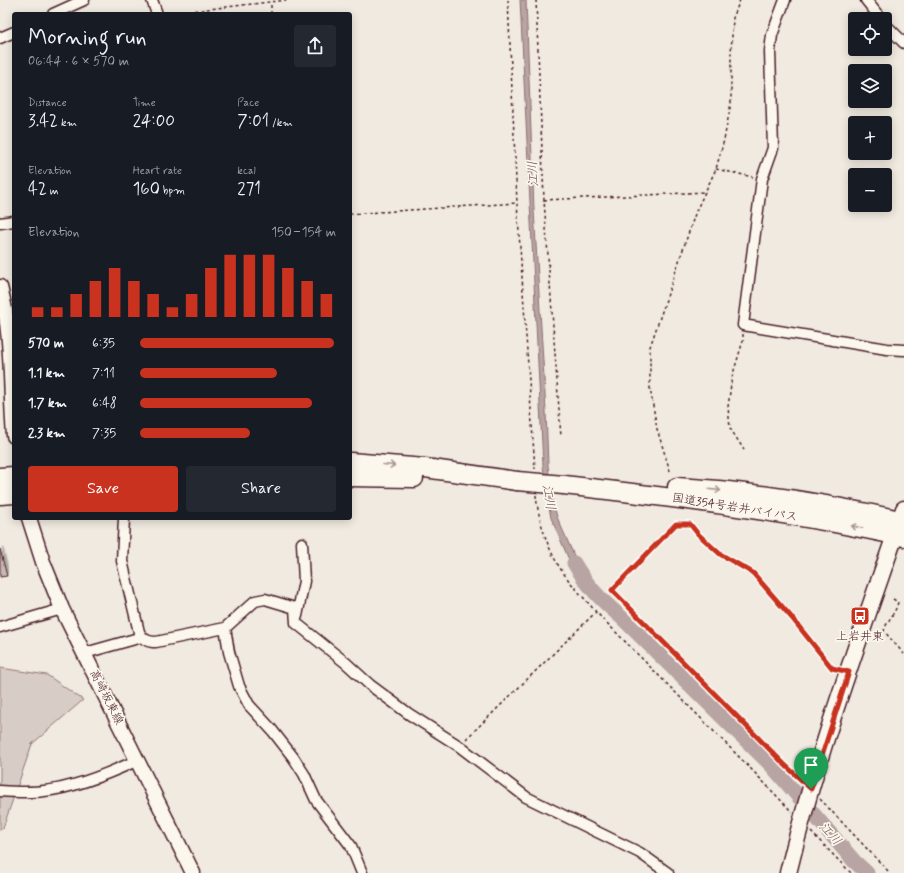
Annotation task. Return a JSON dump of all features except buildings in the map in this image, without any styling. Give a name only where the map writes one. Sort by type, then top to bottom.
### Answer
[{"type":"highway","name":"国道354号岩井バイパス","points":[[352,462],[425,468],[517,481]]},
{"type":"highway","points":[[0,477],[12,476]]},
{"type":"highway","name":"国道354号岩井バイパス","points":[[352,477],[517,481],[564,484],[618,484],[707,489],[791,498],[901,524]]},
{"type":"highway","points":[[0,495],[12,494]]},
{"type":"main road","points":[[0,287],[9,344],[12,399]]},
{"type":"main road","name":"高崎坂東線","points":[[30,520],[43,562],[62,609],[193,873]]},
{"type":"main road","points":[[788,873],[810,791],[849,672],[901,524]]},
{"type":"street","points":[[57,12],[84,0]]},
{"type":"street","points":[[152,0],[156,12]]},
{"type":"street","points":[[785,0],[772,35],[770,51],[773,148],[762,179],[743,325],[886,349],[904,350]]},
{"type":"street","points":[[866,0],[875,12]]},
{"type":"street","points":[[892,31],[904,43]]},
{"type":"street","points":[[0,38],[12,33]]},
{"type":"street","points":[[0,223],[12,221]]},
{"type":"street","points":[[124,520],[122,561],[139,632],[148,642],[156,642],[225,628],[255,601],[265,599],[294,608],[296,623],[346,662],[370,685],[409,714],[459,746],[526,797],[640,852],[668,873]]},
{"type":"street","points":[[296,623],[304,581],[302,543]]},
{"type":"street","points":[[0,627],[62,609]]},
{"type":"street","points":[[225,628],[229,652],[239,686],[249,705],[272,730],[293,757],[304,774],[316,800],[351,846],[362,873]]},
{"type":"street","points":[[85,653],[142,637]]},
{"type":"street","points":[[0,791],[44,791],[68,787],[138,760]]},
{"type":"path","points":[[183,12],[287,0]]},
{"type":"path","points":[[508,0],[517,203],[535,470]]},
{"type":"path","points":[[536,0],[544,200],[561,437]]},
{"type":"path","points":[[670,470],[657,429],[650,388],[650,347],[696,212],[716,169],[724,140],[731,102],[732,18],[740,0]]},
{"type":"path","points":[[271,2],[271,12]]},
{"type":"path","points":[[716,169],[762,179]]},
{"type":"path","points":[[544,200],[706,192]]},
{"type":"path","points":[[352,214],[517,203]]},
{"type":"path","points":[[743,325],[743,341],[732,377],[728,407],[730,428],[744,450]]},
{"type":"path","points":[[536,493],[537,509],[557,563],[577,590],[596,612],[801,820],[851,873]]},
{"type":"path","points":[[849,672],[832,668],[792,618],[753,573],[720,554],[698,534],[690,524],[676,524],[612,590],[890,873]]},
{"type":"path","points":[[893,599],[898,602],[897,609],[891,616],[884,631],[904,654]]},
{"type":"path","points":[[459,746],[508,700],[596,612]]},
{"type":"shaded area","points":[[0,668],[47,675],[83,700],[32,744],[3,828],[0,830]]},
{"type":"water","points":[[520,0],[526,0],[534,210],[548,465],[551,493],[557,517],[576,560],[587,580],[582,582],[570,562],[551,518],[546,493],[543,465]]},
{"type":"waterway","name":"江川","points":[[574,563],[589,586],[772,766],[854,861],[867,873]]},
{"type":"place","name":"上岩井東","points":[[860,616]]},
{"type":"route","points":[[676,524],[690,524],[698,534],[720,554],[753,573],[792,618],[832,668],[849,672],[811,789],[784,764],[612,590],[676,524]]}]
